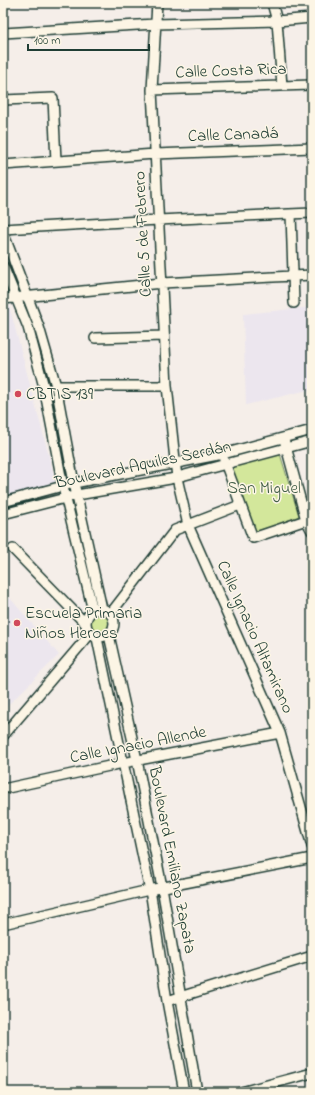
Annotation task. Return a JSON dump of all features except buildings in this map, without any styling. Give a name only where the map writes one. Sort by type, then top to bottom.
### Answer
[{"type":"street","name":"Calle 5 de Febrero","points":[[157,3],[152,90],[167,386],[175,464]]},
{"type":"street","points":[[272,3],[277,21],[282,86]]},
{"type":"street","points":[[3,32],[155,24],[277,21],[312,18]]},
{"type":"street","name":"Calle Costa Rica","points":[[152,90],[312,85]]},
{"type":"street","points":[[3,100],[53,98],[56,161]]},
{"type":"street","name":"Calle Canadá","points":[[3,165],[155,154],[312,148]]},
{"type":"street","points":[[3,229],[312,213]]},
{"type":"street","points":[[291,214],[294,303]]},
{"type":"street","points":[[3,232],[39,327],[56,386],[97,610]]},
{"type":"street","points":[[3,266],[28,327],[44,387],[63,487],[97,610]]},
{"type":"street","points":[[3,299],[162,283],[312,275]]},
{"type":"street","points":[[95,338],[164,336]]},
{"type":"street","points":[[56,386],[167,386]]},
{"type":"street","name":"Boulevard Aquiles Serdán","points":[[3,502],[74,483],[223,454],[312,430]]},
{"type":"street","points":[[283,438],[306,520],[312,531]]},
{"type":"street","name":"Boulevard Aquiles Serdán","points":[[3,514],[77,495],[177,478],[312,441]]},
{"type":"street","points":[[223,454],[253,538],[306,520]]},
{"type":"street","name":"Calle Ignacio Altamirano","points":[[175,464],[188,526],[280,733],[312,846]]},
{"type":"street","points":[[111,614],[175,530],[240,505]]},
{"type":"street","points":[[13,549],[86,623]]},
{"type":"street","points":[[97,610],[111,614],[114,618],[115,624],[110,635],[101,638],[93,636],[87,629],[86,623],[86,618],[97,610]]},
{"type":"street","name":"Boulevard Emiliano Zapata","points":[[110,635],[162,887],[197,1092]]},
{"type":"street","points":[[3,736],[93,636]]},
{"type":"street","name":"Boulevard Emiliano Zapata","points":[[93,636],[123,763],[149,890],[152,896],[166,1001],[184,1092]]},
{"type":"street","name":"Calle Ignacio Allende","points":[[3,789],[137,760],[280,733]]},
{"type":"street","points":[[3,924],[162,887],[312,858]]},
{"type":"street","points":[[166,1001],[312,956]]},
{"type":"street","points":[[241,1092],[312,1073]]},
{"type":"shaded area","name":"CBTIS 139","points":[[9,305],[56,483],[3,496],[3,306]]},
{"type":"shaded area","points":[[312,307],[312,389],[246,405],[243,314]]},
{"type":"shaded area","name":"Escuela Primaria Niños Heroes","points":[[3,590],[59,655],[6,707],[3,704]]},
{"type":"green space","name":"San Miguel","points":[[280,454],[299,516],[255,534],[230,467]]},
{"type":"green space","points":[[100,612],[107,615],[110,622],[107,629],[100,632],[93,629],[90,622],[93,615]]},
{"type":"place","name":"CBTIS 139","points":[[18,394]]},
{"type":"place","name":"Escuela Primaria Niños Heroes","points":[[17,623]]}]
